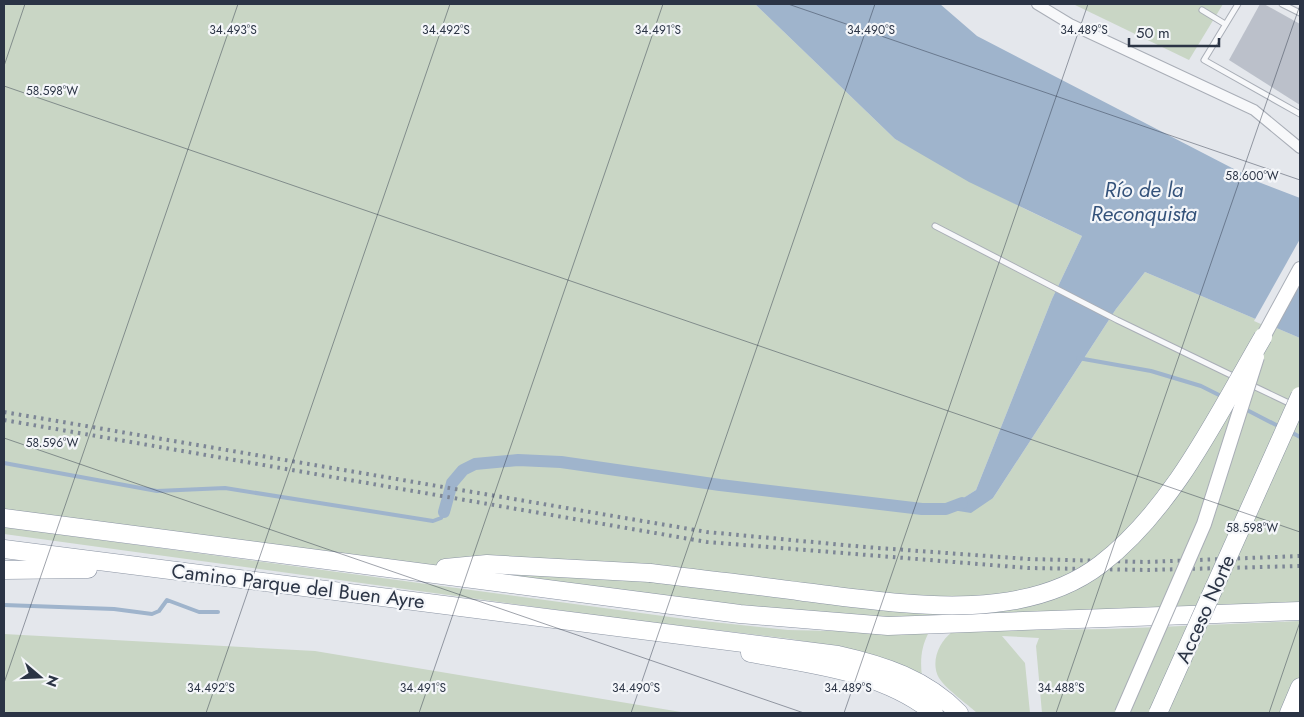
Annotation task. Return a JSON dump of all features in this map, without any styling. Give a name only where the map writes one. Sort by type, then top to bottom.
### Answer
[{"type":"highway","points":[[415,571],[487,564],[650,572],[915,604],[994,603],[1030,598],[1058,589],[1088,573],[1108,558],[1130,537],[1161,501],[1194,454],[1263,337]]},
{"type":"highway","name":"Acceso Norte","points":[[1158,713],[1300,396]]},
{"type":"highway","name":"Camino Parque del Buen Ayre","points":[[4,518],[415,571]]},
{"type":"highway","name":"Camino Parque del Buen Ayre","points":[[4,549],[592,624]]},
{"type":"highway","points":[[4,570],[156,568]]},
{"type":"highway","points":[[415,571],[740,614],[888,626],[1300,611]]},
{"type":"highway","points":[[592,624],[838,670],[895,689],[934,713]]},
{"type":"highway","points":[[592,624],[788,647],[857,659],[885,667],[912,678],[942,698],[959,713]]},
{"type":"highway","points":[[1289,713],[1300,688]]},
{"type":"main road","points":[[1122,713],[1204,524],[1263,337],[1300,269]]},
{"type":"street","points":[[1037,4],[1070,24],[1254,110],[1300,148]]},
{"type":"lane","points":[[1238,4],[1204,60],[1300,114]]},
{"type":"lane","points":[[1282,4],[1300,14]]},
{"type":"lane","points":[[1202,10],[1225,24]]},
{"type":"lane","points":[[935,226],[1117,320],[1300,408]]},
{"type":"green space","points":[[4,4],[755,4],[895,139],[1025,209],[1082,236],[1052,299],[976,490],[947,509],[993,498],[1116,309],[1145,272],[1300,338],[1300,611],[888,626],[4,518]]},
{"type":"green space","points":[[1073,4],[1223,4],[1189,60]]},
{"type":"green space","points":[[4,527],[685,619],[788,630],[878,632],[1110,629],[1300,621],[1300,713],[1042,713],[1036,646],[1039,638],[1002,636],[1025,663],[1030,713],[977,713],[946,687],[936,672],[937,653],[943,641],[952,632],[929,632],[922,654],[922,677],[853,650],[791,639],[616,618],[4,534]]},
{"type":"green space","points":[[4,634],[315,651],[687,713],[4,713]]},
{"type":"water","name":"Río de la Reconquista","points":[[755,4],[940,4],[977,36],[1261,183],[1300,198],[1300,338],[1145,272],[1116,309],[993,498],[971,513],[946,509],[976,490],[1052,299],[1082,236],[969,182],[895,139]]},
{"type":"pier","points":[[1300,239],[1300,266],[1270,328],[1254,321]]},
{"type":"building","points":[[1260,4],[1264,4],[1300,24],[1300,105],[1229,60]]},
{"type":"waterway","points":[[1078,358],[1151,371],[1201,386],[1223,397]]},
{"type":"waterway","points":[[1245,409],[1280,427]]},
{"type":"waterway","points":[[1289,431],[1300,437]]},
{"type":"waterway","points":[[444,512],[452,483],[463,470],[475,464],[518,460],[561,462],[720,485],[922,509],[946,509],[962,503]]},
{"type":"waterway","points":[[4,463],[157,491],[225,488],[433,521],[441,518],[444,512]]},
{"type":"waterway","points":[[4,605],[114,609],[152,614],[159,611],[167,600],[199,612],[218,612]]},
{"type":"railway","points":[[4,412],[707,532],[865,547],[1028,559],[1146,562],[1300,556]]},
{"type":"railway","points":[[4,420],[707,542],[1028,568],[1148,570],[1300,566]]}]
